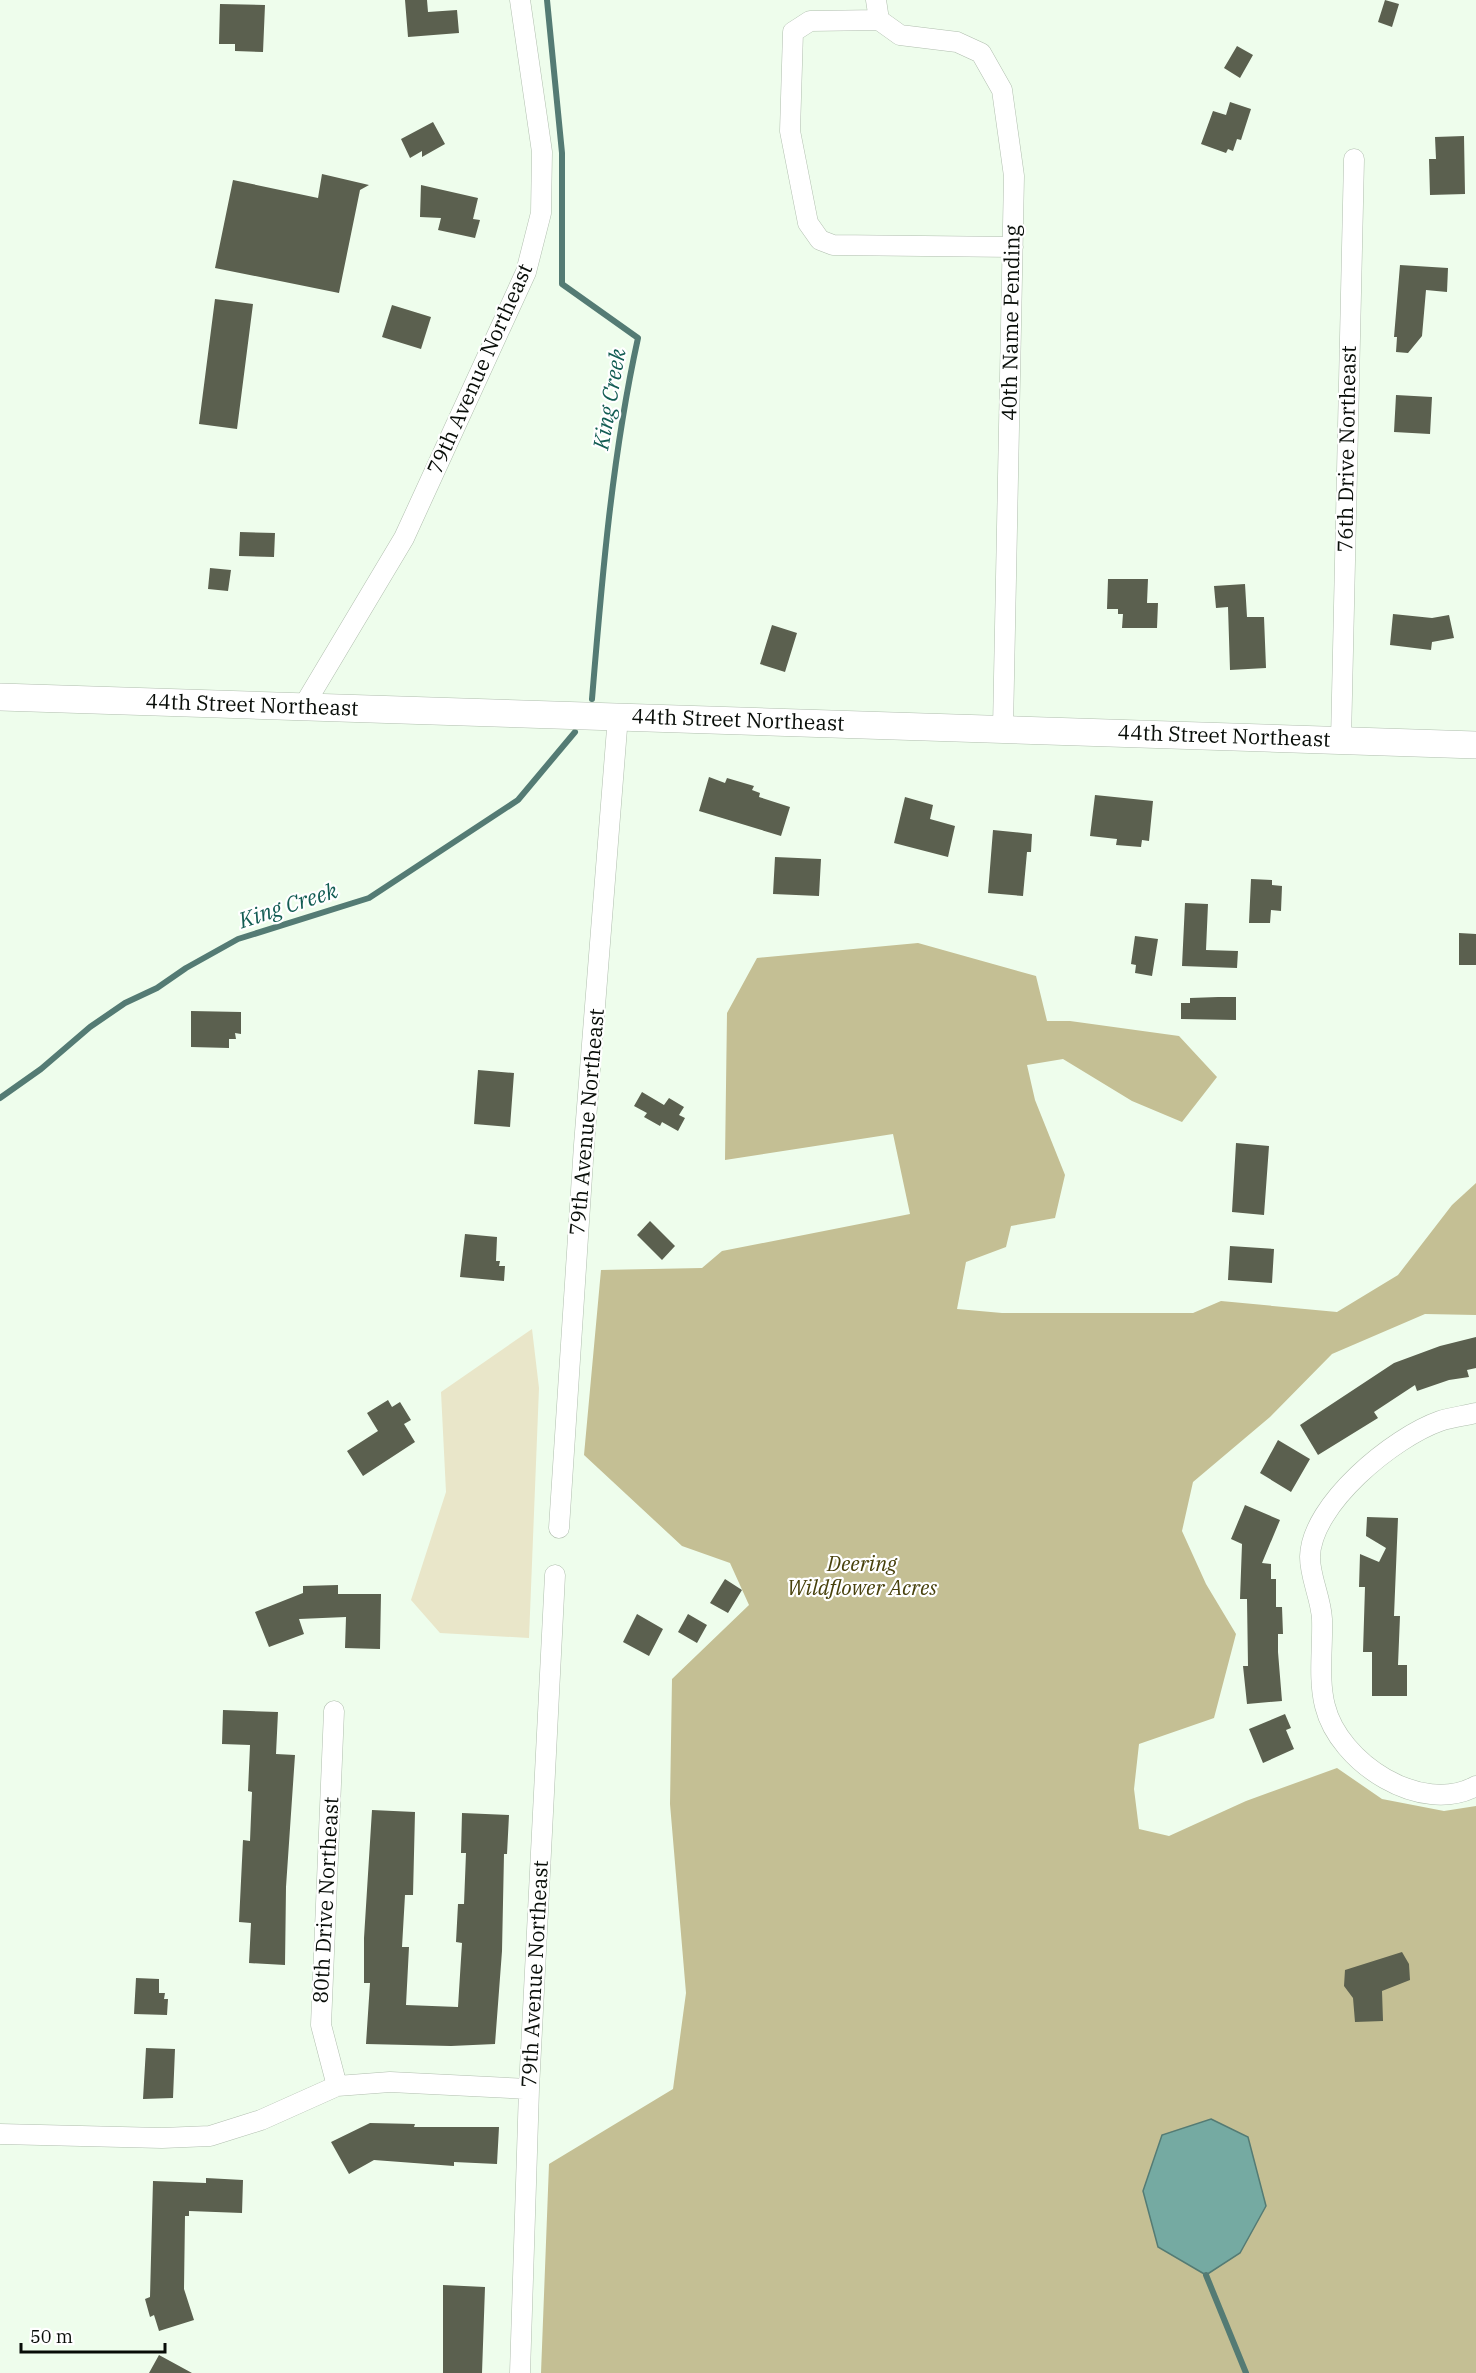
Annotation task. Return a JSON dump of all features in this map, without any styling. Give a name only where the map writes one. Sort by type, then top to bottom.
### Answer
[{"type":"street","name":"79th Avenue Northeast","points":[[303,707],[404,538],[526,272],[542,213],[542,152],[520,0]]},
{"type":"street","points":[[876,0],[879,20],[810,21],[793,32],[790,131],[808,223],[820,240],[833,245],[1013,247]]},
{"type":"street","name":"40th Name Pending","points":[[879,20],[900,35],[957,42],[981,53],[1002,90],[1014,176],[1003,728]]},
{"type":"street","name":"76th Drive Northeast","points":[[1341,740],[1354,159]]},
{"type":"street","name":"44th Street Northeast","points":[[0,697],[1476,745]]},
{"type":"street","name":"79th Avenue Northeast","points":[[559,1528],[584,1145],[618,716]]},
{"type":"street","points":[[1476,1413],[1440,1421],[1401,1442],[1351,1481],[1332,1503],[1314,1531],[1310,1557],[1322,1616],[1325,1707],[1339,1734],[1355,1756],[1374,1773],[1418,1793],[1444,1794],[1476,1786]]},
{"type":"street","name":"79th Avenue Northeast","points":[[520,2373],[529,2089],[555,1575]]},
{"type":"street","name":"80th Drive Northeast","points":[[334,1711],[321,2025],[337,2086]]},
{"type":"street","points":[[0,2133],[162,2138],[210,2136],[261,2120],[337,2086],[390,2082],[529,2089]]},
{"type":"shaded area","points":[[532,1329],[539,1388],[529,1638],[440,1633],[411,1600],[446,1492],[441,1392]]},
{"type":"green space","name":"Deering Wildflower Acres","points":[[918,943],[1036,976],[1047,1021],[1070,1021],[1179,1036],[1217,1077],[1182,1122],[1132,1101],[1063,1059],[1027,1065],[1035,1100],[1065,1175],[1055,1218],[1011,1226],[1006,1247],[966,1262],[957,1309],[1002,1313],[1193,1313],[1221,1301],[1337,1312],[1398,1275],[1452,1205],[1476,1183],[1476,1315],[1425,1314],[1332,1354],[1270,1417],[1193,1482],[1182,1531],[1206,1584],[1236,1634],[1214,1718],[1139,1744],[1134,1789],[1139,1829],[1169,1836],[1246,1801],[1337,1768],[1382,1799],[1444,1811],[1476,1806],[1476,2373],[541,2373],[549,2164],[673,2089],[686,1993],[670,1804],[672,1679],[749,1605],[730,1563],[682,1546],[584,1455],[601,1270],[702,1268],[722,1251],[910,1214],[893,1134],[725,1160],[727,1013],[757,958]]},
{"type":"water","points":[[1211,2119],[1248,2137],[1266,2206],[1240,2253],[1206,2275],[1158,2247],[1143,2191],[1162,2135]]},
{"type":"building","points":[[405,0],[427,0],[428,12],[457,10],[459,33],[408,37]]},
{"type":"building","points":[[1385,0],[1399,4],[1392,27],[1378,22]]},
{"type":"building","points":[[220,4],[265,5],[263,52],[235,51],[235,44],[219,44]]},
{"type":"building","points":[[1237,46],[1253,55],[1240,78],[1224,68]]},
{"type":"building","points":[[1230,102],[1251,109],[1241,140],[1237,139],[1233,151],[1228,149],[1226,153],[1201,144],[1213,111],[1226,115]]},
{"type":"building","points":[[433,122],[445,144],[422,157],[422,151],[410,158],[401,139]]},
{"type":"building","points":[[1464,136],[1465,194],[1430,195],[1429,159],[1436,159],[1435,137]]},
{"type":"building","points":[[322,174],[369,185],[360,190],[339,293],[215,268],[233,180],[318,198]]},
{"type":"building","points":[[421,185],[478,198],[473,219],[480,220],[475,238],[438,230],[441,218],[420,217]]},
{"type":"building","points":[[1400,265],[1448,268],[1447,292],[1426,290],[1422,336],[1408,353],[1396,352],[1397,337],[1394,337]]},
{"type":"building","points":[[215,299],[253,304],[237,429],[199,424]]},
{"type":"building","points":[[392,305],[431,317],[421,349],[382,337]]},
{"type":"building","points":[[1396,395],[1432,397],[1430,434],[1394,432]]},
{"type":"building","points":[[240,532],[275,533],[274,557],[239,556]]},
{"type":"building","points":[[210,568],[231,570],[228,591],[208,589]]},
{"type":"building","points":[[1108,579],[1148,579],[1147,603],[1158,603],[1157,628],[1122,628],[1123,614],[1118,614],[1118,609],[1107,609]]},
{"type":"building","points":[[1245,584],[1247,617],[1264,617],[1266,668],[1230,670],[1228,607],[1216,608],[1214,586]]},
{"type":"building","points":[[1393,614],[1432,618],[1449,615],[1454,638],[1432,642],[1431,650],[1390,645]]},
{"type":"building","points":[[772,625],[797,633],[785,672],[760,664]]},
{"type":"building","points":[[709,777],[725,783],[727,778],[754,786],[752,790],[760,793],[759,797],[790,807],[781,836],[699,811]]},
{"type":"building","points":[[1095,795],[1153,801],[1149,841],[1142,840],[1141,847],[1116,845],[1117,839],[1090,836]]},
{"type":"building","points":[[905,797],[933,805],[930,819],[955,826],[948,857],[894,843]]},
{"type":"building","points":[[993,830],[1032,834],[1031,852],[1027,852],[1023,896],[988,893]]},
{"type":"building","points":[[775,857],[821,859],[819,896],[773,894]]},
{"type":"building","points":[[1251,879],[1272,880],[1272,885],[1282,886],[1281,911],[1271,910],[1270,923],[1249,923]]},
{"type":"building","points":[[1185,903],[1208,904],[1206,950],[1238,951],[1237,968],[1182,966]]},
{"type":"building","points":[[1459,933],[1476,934],[1476,965],[1459,965]]},
{"type":"building","points":[[1135,936],[1158,939],[1152,976],[1135,973],[1136,965],[1131,964]]},
{"type":"building","points":[[1236,997],[1236,1020],[1181,1019],[1181,1003],[1190,1003],[1190,998]]},
{"type":"building","points":[[191,1011],[241,1012],[241,1034],[235,1033],[236,1039],[229,1039],[229,1048],[191,1047]]},
{"type":"building","points":[[478,1070],[514,1073],[510,1127],[474,1124]]},
{"type":"building","points":[[642,1092],[664,1105],[669,1098],[684,1107],[679,1115],[685,1118],[678,1131],[662,1122],[660,1126],[644,1117],[647,1113],[634,1106]]},
{"type":"building","points":[[1236,1143],[1269,1146],[1264,1215],[1232,1212]]},
{"type":"building","points":[[650,1221],[675,1246],[662,1260],[637,1235]]},
{"type":"building","points":[[465,1234],[497,1237],[496,1261],[500,1261],[499,1266],[505,1266],[504,1281],[460,1277]]},
{"type":"building","points":[[1230,1246],[1274,1249],[1272,1283],[1228,1280]]},
{"type":"building","points":[[1476,1337],[1476,1368],[1467,1370],[1469,1377],[1449,1380],[1417,1391],[1415,1385],[1374,1412],[1378,1418],[1318,1455],[1300,1425],[1394,1363],[1440,1346]]},
{"type":"building","points":[[388,1400],[392,1407],[400,1402],[411,1420],[404,1424],[415,1442],[363,1476],[347,1451],[378,1431],[367,1413]]},
{"type":"building","points":[[1278,1440],[1310,1459],[1291,1492],[1260,1473]]},
{"type":"building","points":[[1245,1505],[1280,1520],[1262,1563],[1271,1564],[1271,1579],[1276,1579],[1276,1607],[1282,1607],[1283,1634],[1278,1634],[1278,1652],[1282,1701],[1247,1704],[1243,1666],[1248,1666],[1247,1599],[1240,1599],[1242,1544],[1231,1539]]},
{"type":"building","points":[[1367,1517],[1398,1518],[1394,1616],[1400,1616],[1398,1665],[1407,1665],[1407,1696],[1372,1696],[1372,1652],[1363,1652],[1365,1587],[1359,1587],[1360,1554],[1379,1562],[1386,1548],[1366,1536]]},
{"type":"building","points":[[725,1579],[742,1590],[728,1613],[710,1603]]},
{"type":"building","points":[[338,1585],[338,1594],[381,1594],[380,1649],[345,1648],[346,1617],[299,1619],[304,1634],[269,1647],[255,1612],[303,1593],[303,1586]]},
{"type":"building","points":[[637,1614],[663,1629],[649,1656],[623,1642]]},
{"type":"building","points":[[688,1614],[707,1625],[697,1643],[678,1632]]},
{"type":"building","points":[[223,1710],[278,1712],[276,1754],[295,1755],[286,1887],[285,1965],[249,1963],[251,1923],[239,1922],[243,1840],[250,1841],[252,1792],[248,1791],[250,1745],[222,1744]]},
{"type":"building","points":[[1285,1714],[1291,1728],[1286,1730],[1294,1749],[1263,1763],[1249,1729]]},
{"type":"building","points":[[372,1810],[415,1812],[413,1895],[405,1895],[402,1947],[409,1947],[406,2005],[458,2007],[462,1943],[456,1942],[458,1904],[464,1904],[466,1853],[461,1853],[462,1813],[509,1815],[507,1854],[504,1854],[502,1951],[495,2044],[451,2046],[366,2044],[370,1983],[364,1983],[364,1938]]},
{"type":"building","points":[[1402,1952],[1409,1964],[1410,1980],[1382,1991],[1383,2021],[1355,2022],[1353,1998],[1344,1986],[1345,1970]]},
{"type":"building","points":[[136,1978],[159,1979],[159,1993],[165,1993],[164,1999],[168,1999],[167,2015],[134,2014]]},
{"type":"building","points":[[146,2048],[175,2049],[173,2098],[143,2099]]},
{"type":"building","points":[[370,2123],[415,2124],[414,2127],[499,2127],[497,2164],[454,2162],[454,2166],[374,2160],[349,2174],[331,2142]]},
{"type":"building","points":[[206,2178],[243,2180],[242,2213],[189,2211],[189,2216],[185,2216],[184,2289],[194,2320],[159,2331],[154,2315],[150,2317],[145,2299],[150,2297],[153,2181],[206,2183]]},
{"type":"building","points":[[443,2285],[485,2287],[482,2373],[443,2373]]},
{"type":"building","points":[[159,2355],[192,2373],[149,2373]]},
{"type":"waterway","name":"King Creek","points":[[547,0],[562,153],[562,284],[638,338],[615,472],[592,699]]},
{"type":"waterway","name":"King Creek","points":[[0,1098],[41,1069],[90,1027],[125,1003],[157,988],[186,968],[238,939],[369,898],[518,800],[575,732]]},
{"type":"waterway","points":[[1206,2275],[1246,2373]]}]
